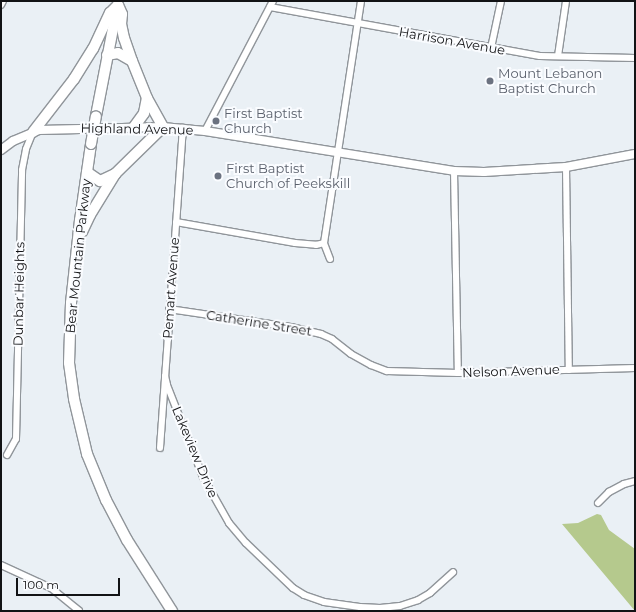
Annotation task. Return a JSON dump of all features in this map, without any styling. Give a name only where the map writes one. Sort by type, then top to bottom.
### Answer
[{"type":"highway","name":"Bear Mountain Parkway","points":[[119,3],[107,55],[91,144],[77,241],[70,303],[69,339],[71,380],[80,431],[91,464],[113,514],[130,546],[172,611]]},
{"type":"highway","points":[[77,241],[90,215],[115,174],[163,127],[147,98],[132,61],[124,38],[122,14],[119,3]]},
{"type":"highway","points":[[33,132],[74,79],[95,44],[110,13],[119,3]]},
{"type":"highway","points":[[107,55],[118,53],[132,61]]},
{"type":"highway","points":[[134,127],[144,114],[147,98]]},
{"type":"highway","points":[[87,172],[100,180],[115,174]]},
{"type":"street","points":[[1,5],[2,1]]},
{"type":"street","points":[[330,258],[324,243],[361,1]]},
{"type":"street","points":[[491,48],[501,1]]},
{"type":"street","points":[[558,56],[566,1]]},
{"type":"street","points":[[205,131],[271,4]]},
{"type":"street","name":"Harrison Avenue","points":[[271,4],[358,23],[540,56],[635,58]]},
{"type":"street","name":"Highland Avenue","points":[[2,148],[33,132],[52,128],[163,127],[205,131],[454,171],[484,172],[566,167],[635,154]]},
{"type":"street","name":"Pemart Avenue","points":[[160,448],[183,128]]},
{"type":"street","name":"Dunbar Heights","points":[[8,455],[16,439],[22,170],[26,148],[33,132]]},
{"type":"street","points":[[566,167],[569,370]]},
{"type":"street","points":[[454,171],[458,373]]},
{"type":"street","points":[[176,222],[295,243],[316,245],[324,243]]},
{"type":"street","name":"Catherine Street","points":[[169,309],[291,327],[321,334],[332,339],[351,354],[371,365],[388,371]]},
{"type":"street","name":"Nelson Avenue","points":[[388,371],[458,373],[635,368]]},
{"type":"street","name":"Lakeview Drive","points":[[165,376],[167,385],[203,477],[228,522],[246,543],[293,588],[304,595],[324,602],[360,607],[380,608],[400,606],[418,600],[430,593],[453,572]]},
{"type":"street","points":[[598,503],[609,492],[624,484],[635,481]]},
{"type":"street","points":[[1,565],[51,588],[79,611]]},
{"type":"green space","points":[[597,514],[601,515],[609,530],[635,549],[635,611],[562,524],[578,523]]},
{"type":"place","name":"Mount Lebanon Baptist Church","points":[[490,81]]},
{"type":"place","name":"First Baptist Church","points":[[216,121]]},
{"type":"place","name":"First Baptist Church of Peekskill","points":[[218,176]]}]
